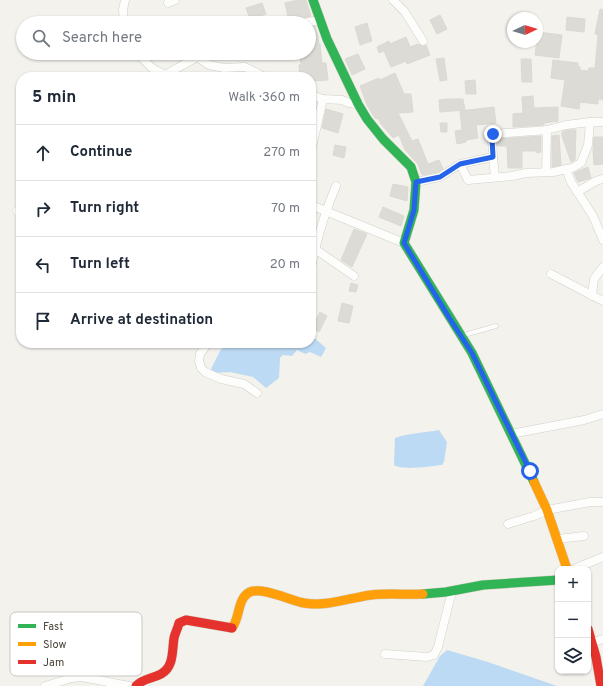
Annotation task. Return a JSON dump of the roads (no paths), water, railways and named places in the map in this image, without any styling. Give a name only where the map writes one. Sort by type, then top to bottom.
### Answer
[{"type":"street","points":[[123,16],[125,0]]},
{"type":"street","points":[[313,0],[319,20],[358,104],[383,138],[411,167],[416,182],[414,210],[404,243]]},
{"type":"street","points":[[393,0],[405,12],[424,42]]},
{"type":"street","points":[[144,60],[152,68],[159,72]]},
{"type":"street","points":[[170,72],[190,60]]},
{"type":"street","points":[[204,60],[209,65],[224,68],[245,67],[255,72]]},
{"type":"street","points":[[316,97],[358,104]]},
{"type":"street","points":[[316,129],[323,99]]},
{"type":"street","points":[[460,164],[468,180],[566,170],[581,163],[588,145],[590,122]]},
{"type":"street","points":[[495,177],[493,134],[547,130],[566,125],[603,122]]},
{"type":"street","points":[[546,172],[547,130]]},
{"type":"street","points":[[416,182],[440,177],[460,164],[493,157]]},
{"type":"street","points":[[566,170],[577,192],[593,216],[603,240]]},
{"type":"street","points":[[577,192],[602,179]]},
{"type":"street","points":[[316,244],[318,233],[336,186]]},
{"type":"street","points":[[316,207],[404,243],[472,353],[530,471],[547,510],[566,566]]},
{"type":"street","points":[[316,250],[354,276]]},
{"type":"street","points":[[592,296],[594,279],[603,267]]},
{"type":"street","points":[[550,274],[603,301]]},
{"type":"street","points":[[204,348],[200,354],[199,360],[201,368],[205,372],[221,379],[244,384],[257,393]]},
{"type":"street","points":[[511,434],[584,420],[603,414]]},
{"type":"street","points":[[508,524],[534,516],[547,510],[590,502],[603,502]]},
{"type":"street","points":[[558,539],[584,536]]},
{"type":"street","points":[[581,566],[603,557]]},
{"type":"street","points":[[136,686],[141,680],[158,677],[169,668],[173,654],[174,638],[179,623],[186,620],[230,629],[235,624],[242,600],[249,592],[259,590],[304,603],[317,604],[372,595],[408,595],[452,591],[483,584],[555,580]]},
{"type":"street","points":[[385,654],[427,657],[434,655],[438,647],[452,591]]},
{"type":"street","points":[[591,638],[601,686]]},
{"type":"street","points":[[592,642],[603,639]]},
{"type":"street","points":[[45,686],[56,685],[72,678],[82,677],[129,686]]},
{"type":"lane","points":[[461,336],[496,326]]},
{"type":"water","points":[[316,339],[326,348],[321,357],[310,352],[305,354],[297,350],[292,356],[283,355],[280,358],[279,378],[266,388],[253,377],[230,372],[213,373],[211,369],[223,348],[316,348]]},
{"type":"water","points":[[439,430],[447,442],[444,462],[442,465],[404,468],[394,465],[395,438]]},
{"type":"water","points":[[447,650],[488,662],[557,686],[423,686],[440,656]]}]
